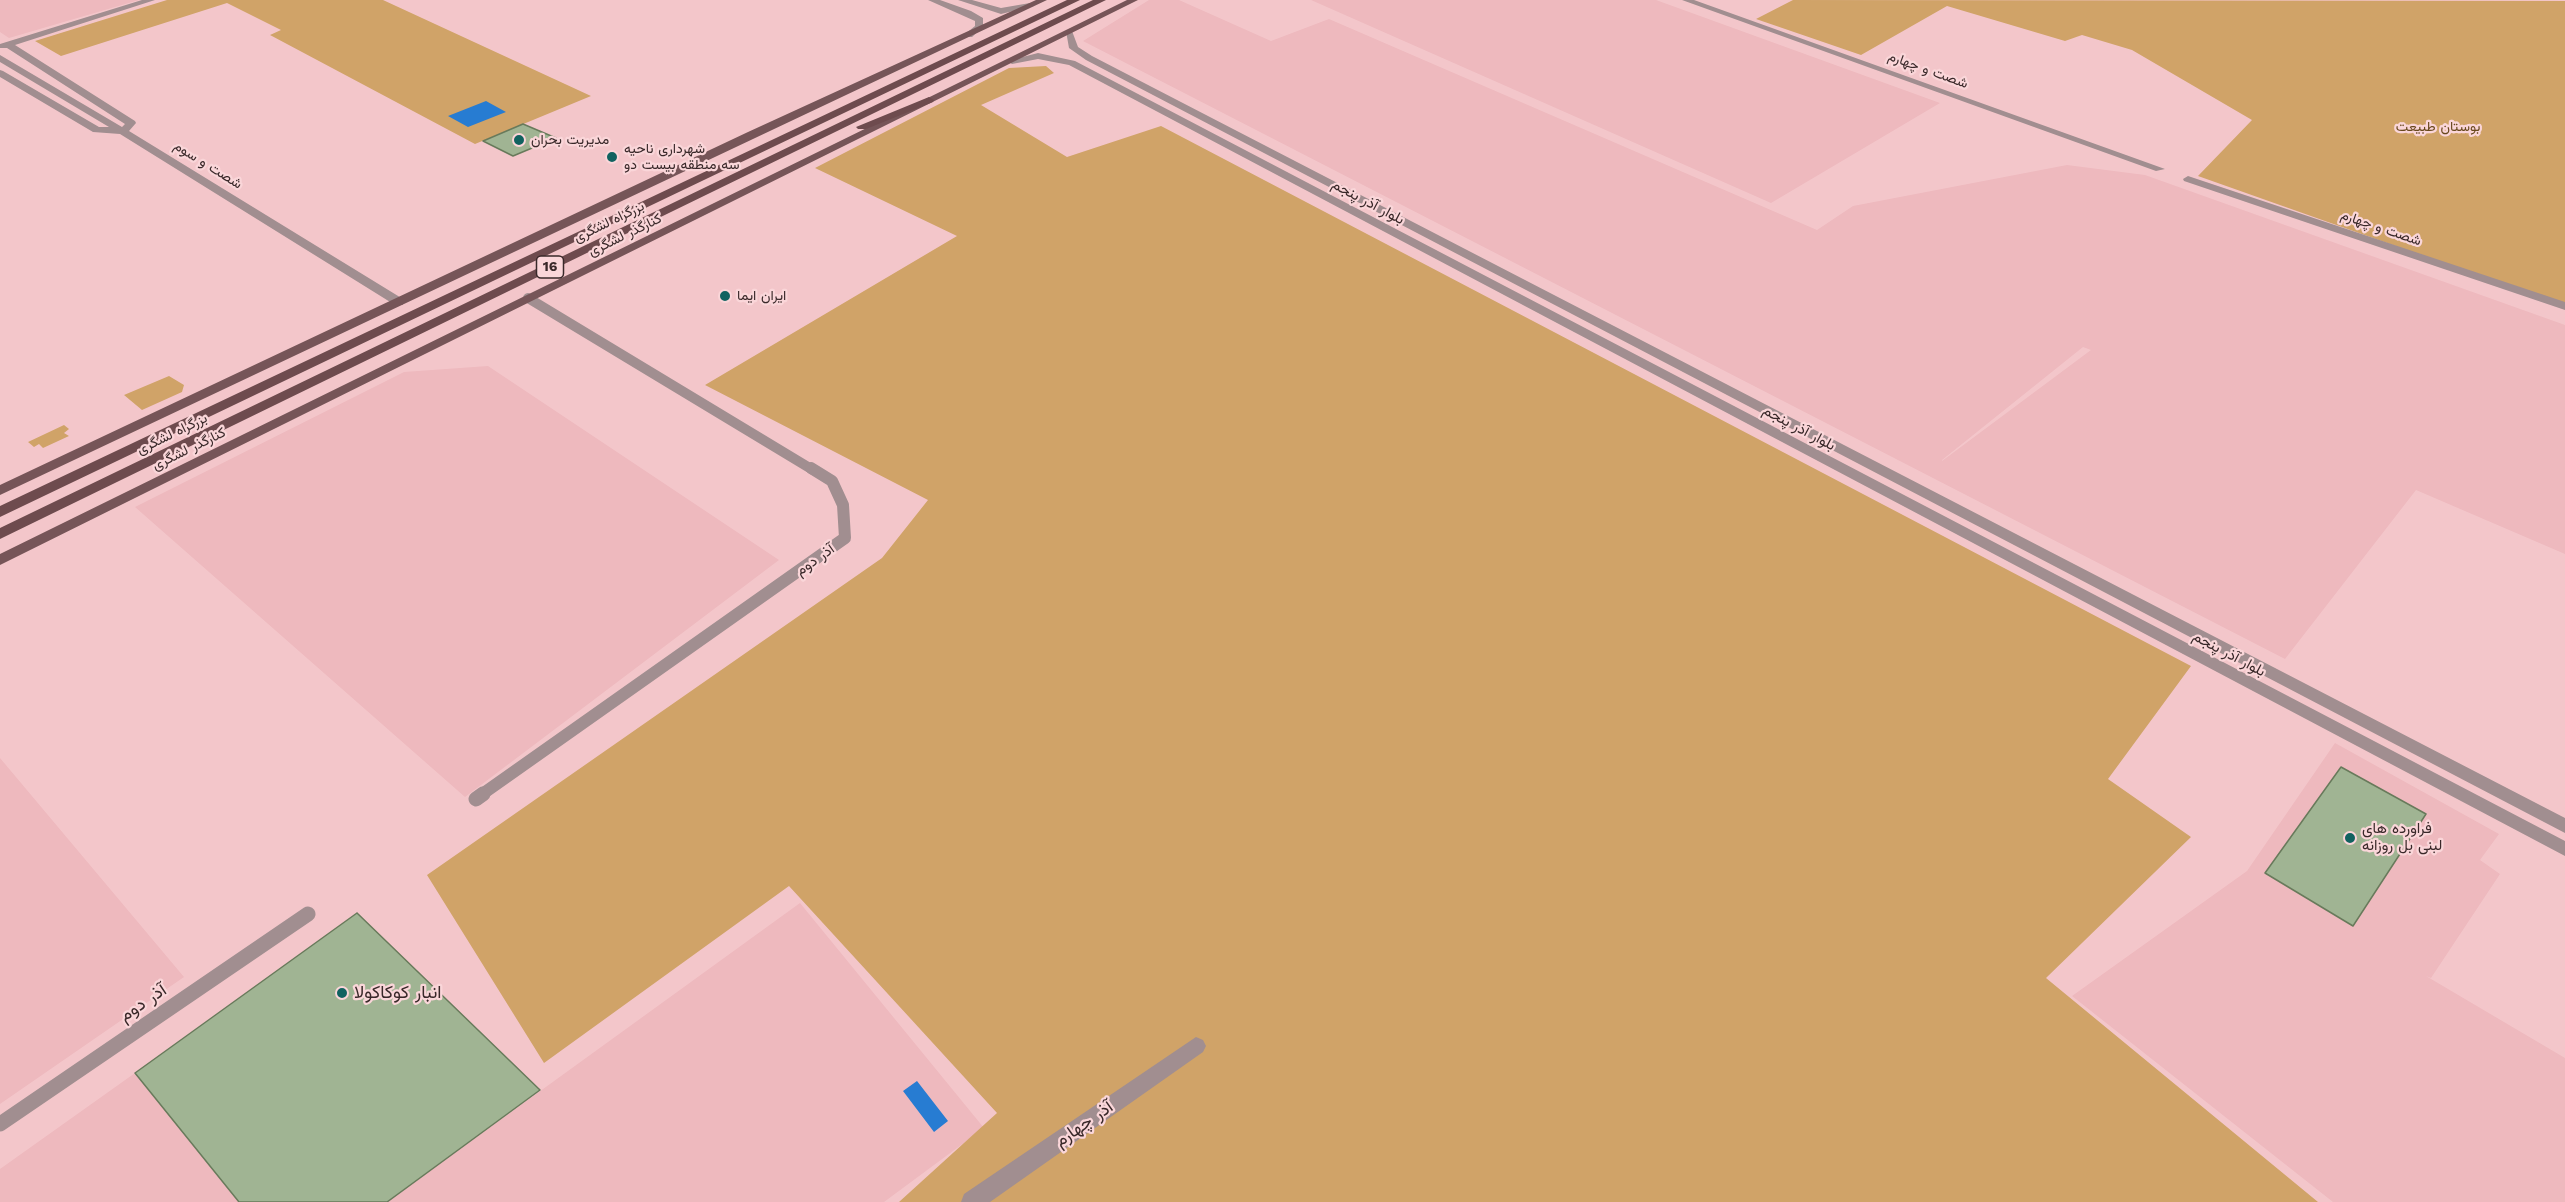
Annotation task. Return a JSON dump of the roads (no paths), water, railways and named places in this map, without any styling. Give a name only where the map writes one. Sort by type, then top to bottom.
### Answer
[{"type":"highway","name":"بزرگراه لشگری","points":[[0,512],[1075,0]]},
{"type":"highway","name":"بزرگراه لشگری","points":[[0,534],[1101,0]]},
{"type":"highway","points":[[700,194],[929,100]]},
{"type":"main road","points":[[0,490],[752,134],[1043,0]]},
{"type":"main road","name":"کنارگذر لشگری","points":[[0,560],[1134,0]]},
{"type":"street","points":[[4,45],[151,0]]},
{"type":"street","points":[[932,0],[975,16],[981,23],[980,27],[969,35]]},
{"type":"street","points":[[962,0],[1006,11],[1030,6]]},
{"type":"street","name":"شصت و چهارم","points":[[1686,0],[2160,169]]},
{"type":"street","points":[[968,13],[976,12],[984,7]]},
{"type":"street","name":"بلوار آذر پنجم","points":[[1069,33],[1074,48],[1089,58],[2565,826]]},
{"type":"street","points":[[0,73],[97,130],[124,131],[131,123],[4,45]]},
{"type":"street","name":"بلوار آذر پنجم","points":[[1012,61],[1038,56],[1072,63],[2565,849]]},
{"type":"street","name":"شصت و سوم","points":[[0,58],[124,131],[399,302]]},
{"type":"street","name":"شصت و چهارم","points":[[2188,178],[2565,306]]},
{"type":"street","name":"آذر دوم","points":[[476,799],[845,538],[843,505],[832,481],[528,298]]},
{"type":"street","points":[[2068,588],[2086,578]]},
{"type":"street","name":"آذر دوم","points":[[0,1124],[308,914]]},
{"type":"street","name":"آذر چهارم","points":[[972,1202],[1196,1046]]},
{"type":"water","points":[[486,101],[506,112],[468,127],[448,116]]},
{"type":"water","points":[[917,1081],[948,1121],[934,1132],[903,1091]]},
{"type":"place","name":"مدیریت بحران","points":[[519,140]]},
{"type":"place","name":"شهرداری ناحیه سه منطقه بیست دو","points":[[612,157]]},
{"type":"place","name":"ایران ایما","points":[[725,296]]},
{"type":"place","name":"فراورده های لبنی بل روزانه","points":[[2350,838]]},
{"type":"place","name":"انبار کوکاکولا","points":[[342,993]]},
{"type":"park label","name":"بوستان طبیعت","points":[[2438,127]]}]
